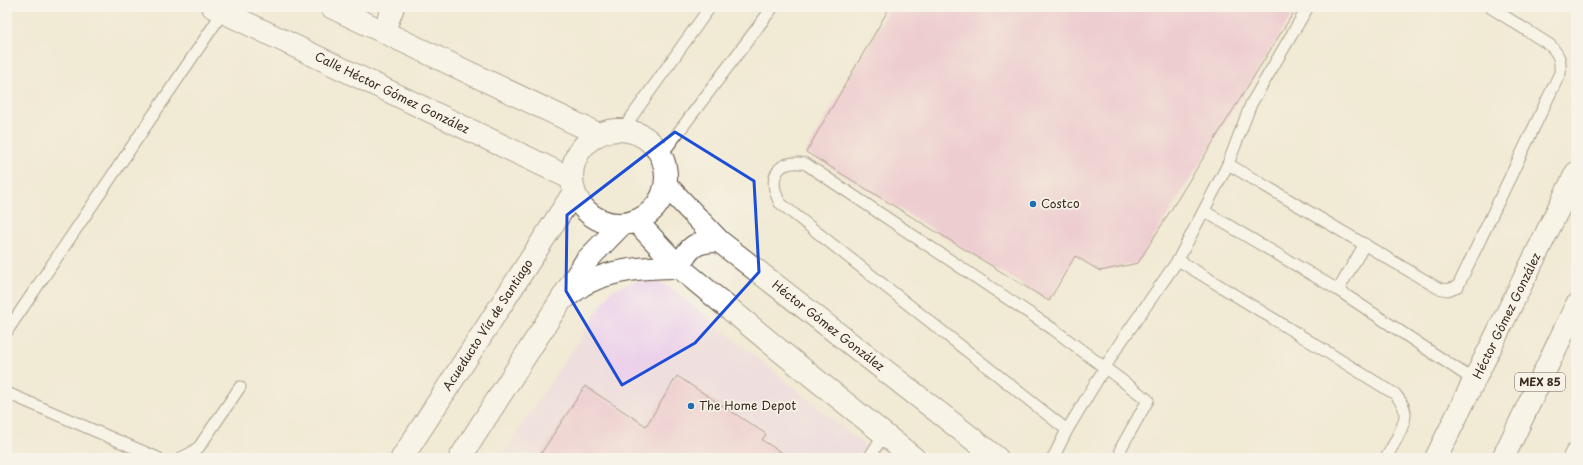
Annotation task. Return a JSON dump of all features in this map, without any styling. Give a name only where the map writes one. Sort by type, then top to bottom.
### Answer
[{"type":"main road","points":[[331,7],[354,12],[384,31],[598,134]]},
{"type":"main road","points":[[384,31],[392,7]]},
{"type":"main road","name":"Calle Héctor Gómez González","points":[[218,9],[573,186]]},
{"type":"main road","points":[[460,458],[586,261],[629,223],[650,214],[661,201],[667,186],[667,170],[662,154],[652,142],[639,133],[623,129],[610,130],[598,134],[584,145],[574,161],[573,186],[581,205],[592,216],[606,223],[629,223],[679,267],[784,354],[914,458]]},
{"type":"main road","name":"Héctor Gómez González","points":[[1436,458],[1576,173]]},
{"type":"main road","name":"Acueducto Vía de Santiago","points":[[402,458],[573,186]]},
{"type":"main road","name":"Héctor Gómez González","points":[[667,186],[719,241],[997,458]]},
{"type":"main road","points":[[679,267],[685,254],[695,245],[705,241],[719,241]]},
{"type":"main road","points":[[562,299],[584,284],[605,276],[646,267],[679,267]]},
{"type":"main road","name":"MEX 85","points":[[1503,458],[1576,306]]},
{"type":"main road","points":[[1574,458],[1576,454]]},
{"type":"lane","points":[[623,129],[710,7]]},
{"type":"lane","points":[[662,154],[773,7]]},
{"type":"lane","points":[[1053,458],[1067,430],[1104,368],[1178,260],[1228,164],[1251,104],[1308,7]]},
{"type":"lane","points":[[1228,164],[1438,288],[1448,290],[1458,286],[1463,279],[1560,72],[1561,62],[1558,54],[1550,45],[1490,7]]},
{"type":"lane","points":[[7,331],[218,9]]},
{"type":"lane","points":[[1067,430],[780,203],[775,193],[773,182],[776,172],[785,166],[796,162],[806,164],[1054,329],[1148,400],[1121,448],[1121,458]]},
{"type":"lane","points":[[1204,211],[1338,290],[1475,381]]},
{"type":"lane","points":[[1338,290],[1365,244]]},
{"type":"lane","points":[[1178,260],[1395,394],[1402,403],[1406,414],[1403,425],[1386,458]]},
{"type":"lane","points":[[181,458],[199,448],[240,387]]},
{"type":"lane","points":[[7,393],[158,458]]},
{"type":"lane","points":[[869,458],[884,434]]},
{"type":"highlighted area","points":[[675,132],[754,181],[759,272],[695,343],[622,385],[566,291],[567,215]]},
{"type":"shaded area","points":[[635,281],[658,281],[675,291],[880,458],[500,458],[612,290]]},
{"type":"building","name":"Costco","points":[[890,7],[1297,7],[1138,263],[1100,271],[1075,256],[1049,301],[806,152]]},
{"type":"building","name":"The Home Depot","points":[[677,376],[766,434],[762,440],[790,458],[538,458],[585,386],[646,426]]},
{"type":"place","name":"Costco","points":[[1033,204]]},
{"type":"place","name":"The Home Depot","points":[[691,406]]}]
